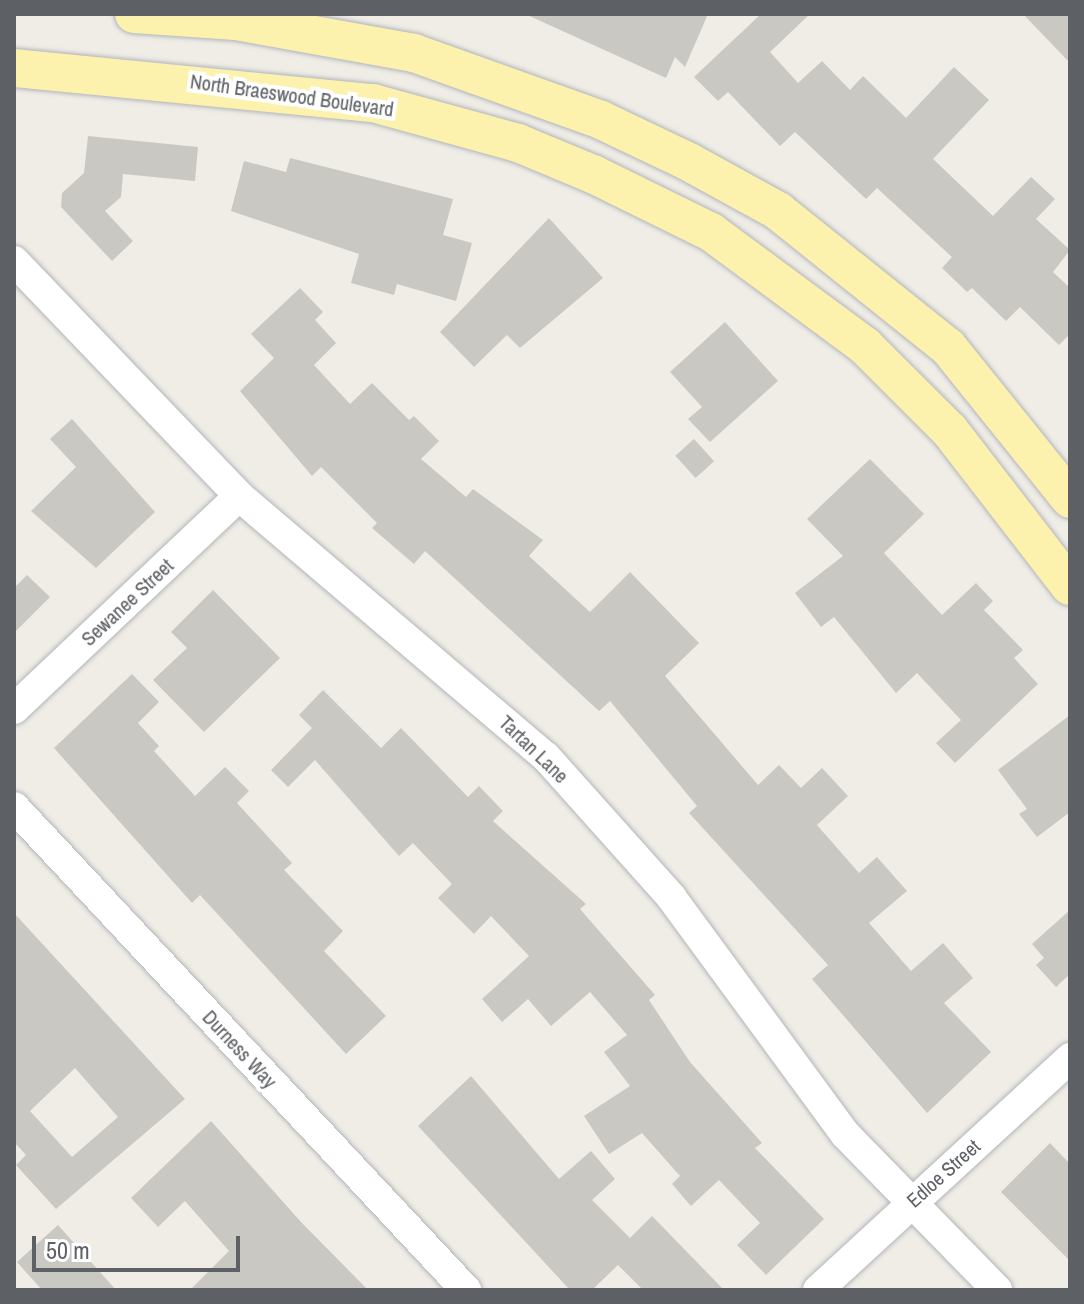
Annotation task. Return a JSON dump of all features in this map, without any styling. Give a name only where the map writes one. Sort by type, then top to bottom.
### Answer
[{"type":"main road","points":[[134,14],[250,23],[414,53],[601,120],[743,192],[857,270],[948,347],[1070,499]]},
{"type":"main road","name":"North Braeswood Boulevard","points":[[14,68],[373,103],[518,143],[719,238],[865,346],[929,409],[1070,586]]},
{"type":"main road","points":[[719,238],[743,192]]},
{"type":"street","name":"Tartan Lane","points":[[14,261],[239,496],[546,757],[671,897],[798,1075],[911,1203],[997,1290]]},
{"type":"street","name":"Sewanee Street","points":[[14,709],[239,496]]},
{"type":"street","name":"Durness Way","points":[[14,807],[466,1290]]},
{"type":"street","name":"Edloe Street","points":[[818,1290],[1070,1058]]},
{"type":"building","points":[[525,14],[708,14],[685,67],[675,57],[666,78]]},
{"type":"building","points":[[761,14],[810,14],[770,52],[798,83],[822,61],[850,90],[863,76],[906,118],[954,67],[989,100],[933,159],[993,216],[1031,177],[1055,199],[1036,219],[1070,250],[1053,272],[1070,288],[1070,334],[1059,345],[1020,307],[1006,321],[972,288],[967,292],[942,268],[952,257],[877,188],[866,199],[795,132],[780,146],[728,92],[718,101],[694,77]]},
{"type":"building","points":[[1023,14],[1070,14],[1070,63]]},
{"type":"building","points":[[88,136],[198,147],[195,181],[123,174],[121,197],[105,211],[133,241],[112,261],[61,207],[62,193],[84,173]]},
{"type":"building","points":[[290,158],[453,199],[443,235],[472,243],[456,301],[397,284],[394,295],[351,283],[359,254],[231,211],[244,161],[286,172]]},
{"type":"building","points":[[549,218],[603,278],[520,348],[507,335],[474,367],[440,332]]},
{"type":"building","points":[[300,288],[323,312],[315,320],[336,343],[314,365],[350,404],[372,383],[409,420],[414,416],[439,441],[421,459],[466,497],[473,489],[543,540],[529,556],[590,612],[630,572],[699,643],[665,676],[758,785],[779,765],[801,788],[822,768],[848,796],[817,825],[859,873],[877,857],[907,891],[869,923],[911,971],[943,943],[973,978],[944,1003],[991,1052],[927,1113],[812,979],[828,965],[689,813],[697,806],[610,701],[599,711],[425,551],[414,564],[372,528],[377,523],[321,467],[312,476],[240,391],[274,358],[251,334]]},
{"type":"building","points":[[725,322],[778,381],[710,442],[688,419],[702,407],[670,372]]},
{"type":"building","points":[[72,419],[155,512],[96,568],[31,511],[76,467],[50,439]]},
{"type":"building","points":[[694,439],[714,461],[695,478],[675,456]]},
{"type":"building","points":[[870,459],[924,514],[884,553],[942,615],[976,583],[993,601],[984,610],[1023,650],[1014,658],[1038,684],[955,763],[936,743],[961,720],[917,673],[896,693],[834,617],[821,627],[795,593],[843,556],[807,519]]},
{"type":"building","points":[[27,575],[50,597],[14,633],[14,588]]},
{"type":"building","points":[[213,590],[280,658],[204,732],[153,680],[187,648],[171,632]]},
{"type":"building","points":[[132,674],[159,702],[138,723],[159,746],[154,751],[195,796],[225,767],[249,791],[237,803],[292,863],[284,870],[343,931],[324,951],[386,1016],[346,1054],[200,895],[192,903],[54,748]]},
{"type":"building","points":[[323,690],[381,748],[401,728],[468,797],[479,786],[503,811],[493,821],[586,904],[580,909],[655,995],[649,1000],[690,1062],[762,1143],[755,1148],[824,1219],[766,1275],[737,1245],[760,1223],[719,1180],[691,1206],[672,1184],[680,1176],[642,1133],[609,1154],[584,1116],[630,1086],[604,1052],[627,1035],[590,992],[551,1026],[528,999],[502,1022],[482,999],[529,956],[491,916],[474,934],[438,898],[452,884],[413,843],[399,856],[315,760],[288,787],[271,770],[312,728],[299,715]]},
{"type":"building","points":[[1070,715],[1070,812],[1037,837],[1019,814],[1027,809],[998,770]]},
{"type":"building","points":[[1070,910],[1070,974],[1056,987],[1036,965],[1044,958],[1032,944]]},
{"type":"building","points":[[14,913],[185,1099],[56,1209],[16,1165],[26,1155],[14,1142]],"holes":[[[75,1068],[118,1117],[72,1157],[30,1111]]]},
{"type":"building","points":[[471,1076],[559,1179],[591,1151],[615,1179],[592,1200],[630,1238],[652,1216],[724,1290],[643,1290],[618,1265],[592,1290],[570,1290],[418,1126]]},
{"type":"building","points":[[211,1121],[301,1222],[368,1290],[190,1290],[229,1251],[185,1201],[158,1227],[131,1198]]},
{"type":"building","points":[[1050,1143],[1070,1164],[1070,1261],[1001,1192]]},
{"type":"building","points":[[58,1225],[116,1290],[42,1290],[17,1262]]}]
